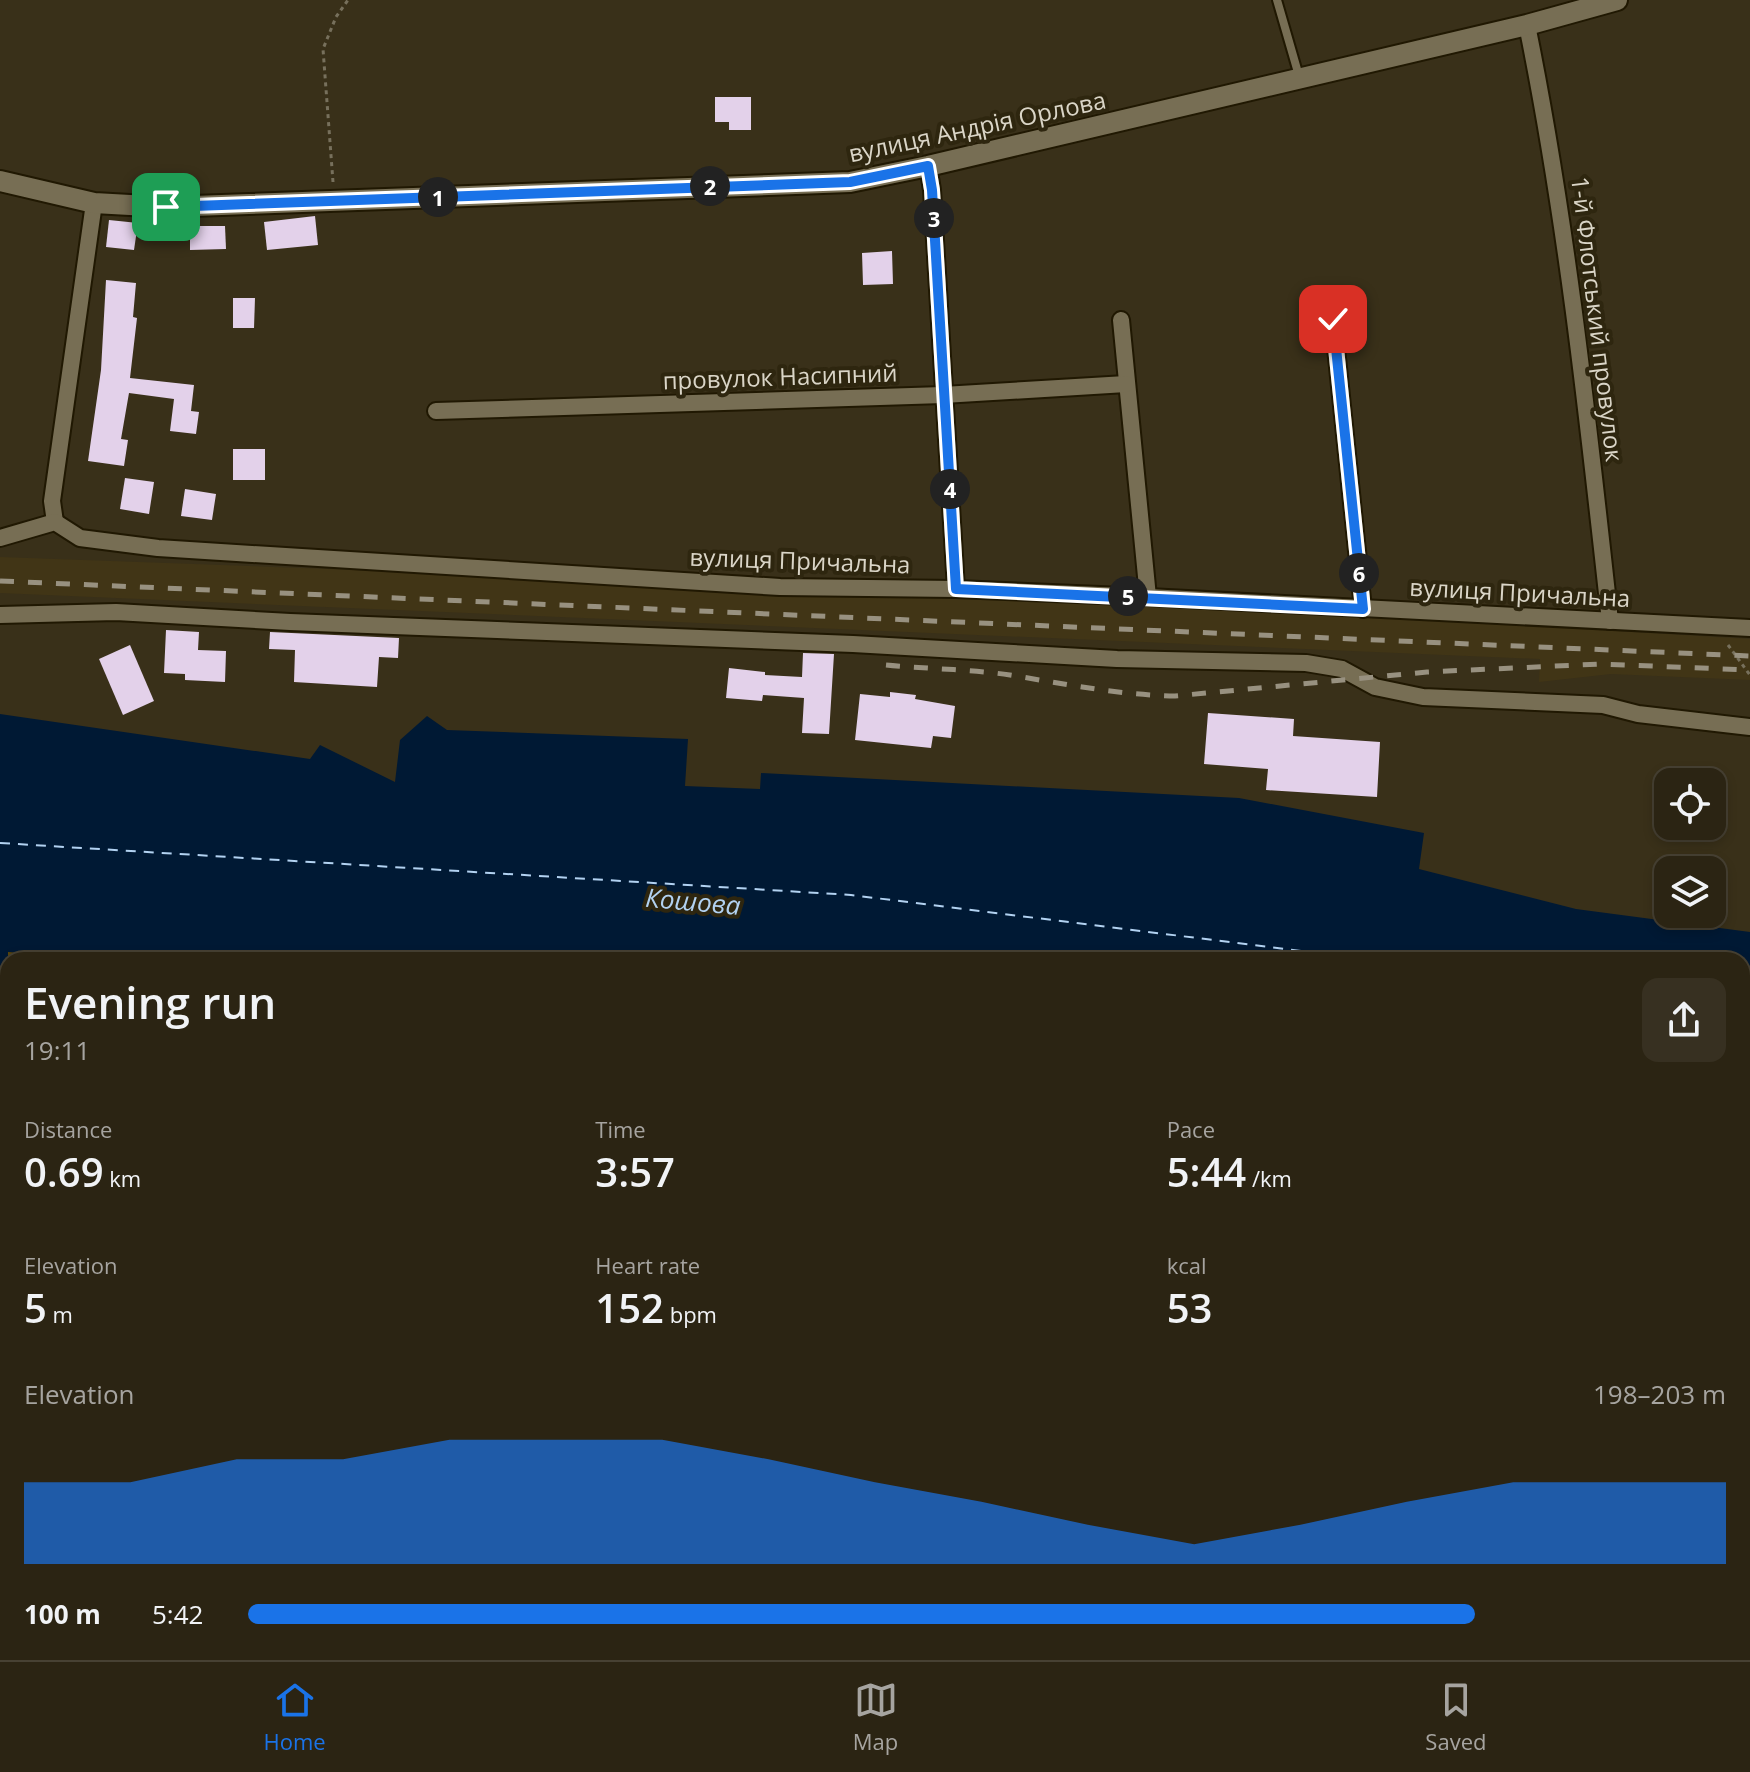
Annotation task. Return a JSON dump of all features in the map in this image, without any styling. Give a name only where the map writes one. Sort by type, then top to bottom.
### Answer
[{"type":"street","name":"вулиця Андрія Орлова","points":[[0,181],[94,203],[166,207],[850,182],[1527,25],[1617,0]]},
{"type":"street","name":"1-й Флотський провулок","points":[[1527,25],[1550,138],[1569,261],[1610,621]]},
{"type":"street","points":[[928,166],[932,190],[956,589]]},
{"type":"street","points":[[0,538],[55,522],[52,501],[94,203]]},
{"type":"street","points":[[1333,319],[1363,609]]},
{"type":"street","points":[[1121,320],[1148,597]]},
{"type":"street","name":"провулок Насипний","points":[[436,411],[943,395],[1126,384]]},
{"type":"street","name":"вулиця Причальна","points":[[55,522],[67,532],[88,540],[158,548],[780,587],[956,589],[1148,597],[1750,628]]},
{"type":"street","points":[[0,615],[116,612],[290,622],[853,644],[1117,659],[1306,663],[1342,669],[1375,687],[1423,697],[1603,705],[1638,714],[1750,727]]},
{"type":"lane","points":[[1277,0],[1300,78]]},
{"type":"path","points":[[335,201],[323,49],[336,17],[348,0]]},
{"type":"path","points":[[1714,626],[1750,675]]},
{"type":"shaded area","points":[[0,557],[958,592],[1750,639],[1750,680],[1611,674],[1539,682],[1540,659],[0,593]]},
{"type":"water","name":"Кошова","points":[[0,714],[310,759],[320,745],[395,782],[400,740],[427,716],[447,730],[688,739],[685,786],[760,789],[761,773],[1239,798],[1424,833],[1419,869],[1576,909],[1654,919],[1654,928],[1720,928],[1750,932],[1750,952],[0,952]]},
{"type":"building","points":[[715,97],[751,97],[751,130],[729,130],[729,122],[715,122]]},
{"type":"building","points":[[315,216],[318,245],[267,250],[264,222]]},
{"type":"building","points":[[109,220],[138,223],[134,250],[106,247]]},
{"type":"building","points":[[190,226],[225,226],[226,249],[190,250]]},
{"type":"building","points":[[892,251],[893,284],[863,285],[862,253]]},
{"type":"building","points":[[106,280],[136,283],[133,317],[137,318],[130,378],[194,385],[191,411],[199,412],[196,434],[170,431],[174,399],[129,393],[121,439],[128,440],[124,466],[88,461],[101,370]]},
{"type":"building","points":[[233,298],[255,298],[254,328],[233,328]]},
{"type":"building","points":[[233,449],[265,449],[265,480],[233,480]]},
{"type":"building","points":[[125,478],[154,482],[149,514],[120,509]]},
{"type":"building","points":[[185,489],[216,494],[212,520],[181,516]]},
{"type":"building","points":[[166,630],[199,632],[198,650],[226,651],[225,682],[185,680],[185,674],[164,673]]},
{"type":"building","points":[[270,632],[399,638],[398,658],[379,657],[377,687],[294,682],[295,650],[269,649]]},
{"type":"building","points":[[130,645],[154,701],[123,715],[99,659]]},
{"type":"building","points":[[803,653],[834,654],[829,734],[802,733],[804,698],[763,695],[762,701],[726,698],[729,668],[765,672],[765,675],[802,677]]},
{"type":"building","points":[[890,692],[916,695],[915,699],[955,706],[951,738],[933,736],[931,748],[855,740],[860,694],[890,697]]},
{"type":"building","points":[[1208,713],[1294,719],[1293,736],[1380,742],[1377,797],[1266,790],[1268,769],[1204,764]]},
{"type":"ferry route","points":[[0,843],[851,895],[1310,952]]},
{"type":"railway","points":[[0,581],[1750,656]]},
{"type":"railway","points":[[886,665],[995,673],[1113,691],[1175,696],[1427,672],[1600,664],[1750,670]]},
{"type":"route","points":[[166,207],[850,182],[928,166],[932,190],[956,589],[1363,609],[1333,319]]}]
